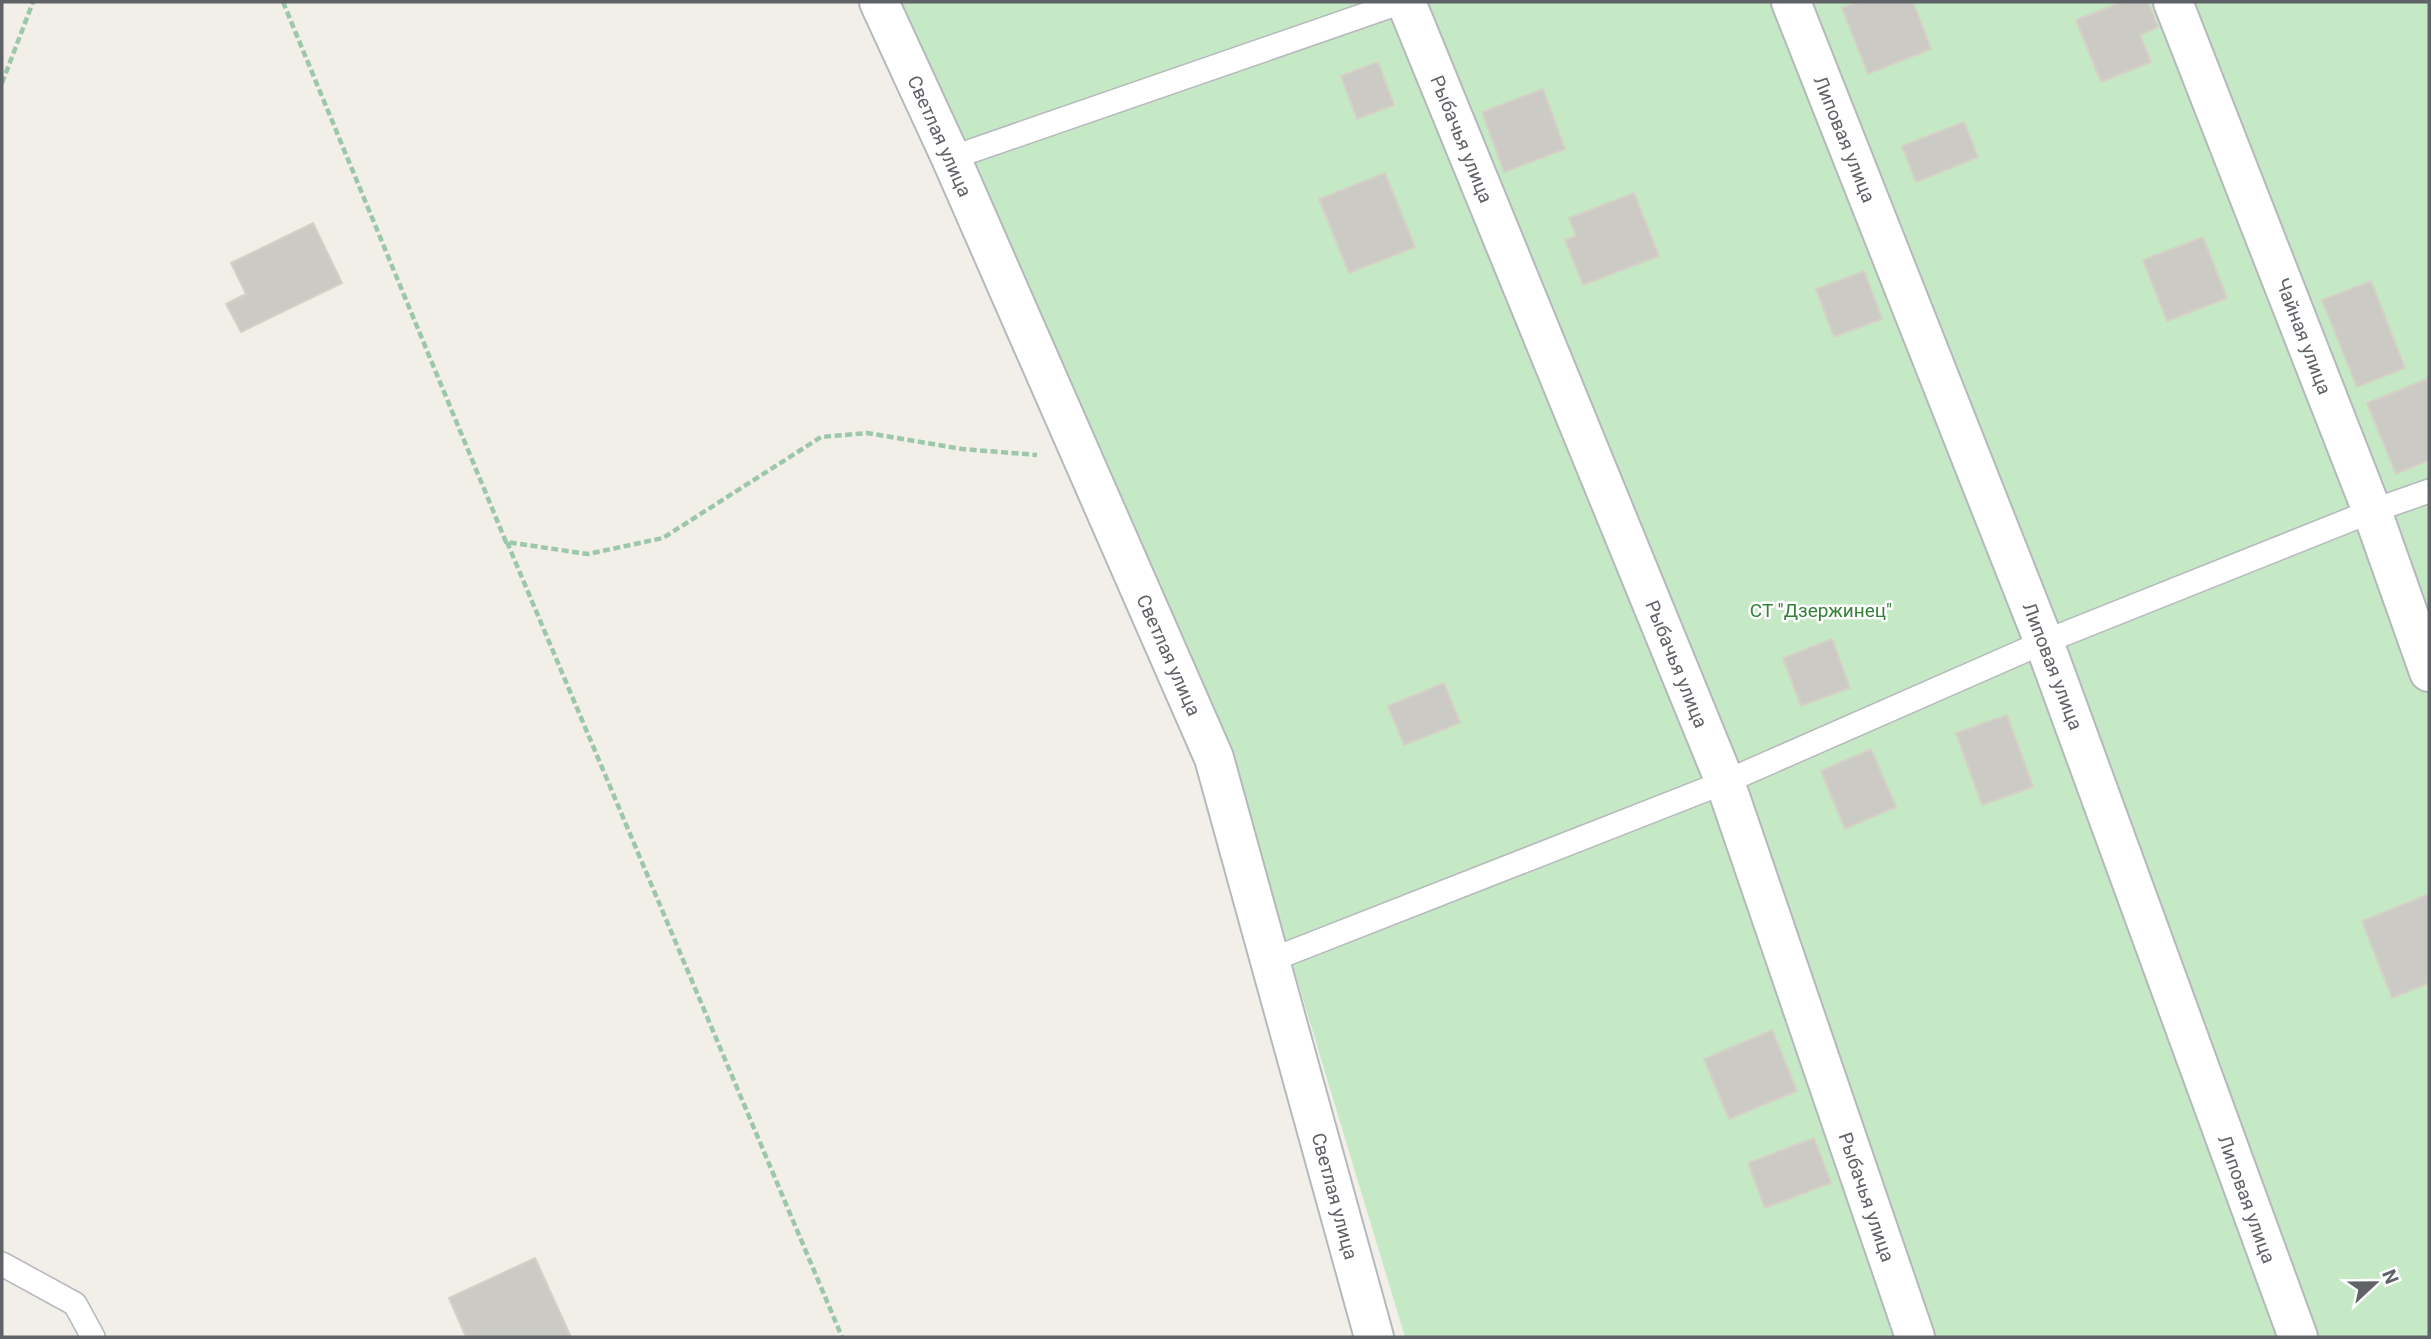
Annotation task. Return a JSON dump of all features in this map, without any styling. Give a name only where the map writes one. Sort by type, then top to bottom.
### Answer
[{"type":"street","name":"Светлая улица","points":[[879,2],[951,158],[1214,758],[1374,1337]]},
{"type":"street","name":"Рыбачья улица","points":[[1404,2],[1725,782],[1915,1337]]},
{"type":"street","name":"Липовая улица","points":[[1791,2],[2044,642],[2298,1337]]},
{"type":"street","name":"Чайная улица","points":[[2173,2],[2372,511],[2429,672]]},
{"type":"lane","points":[[951,158],[1404,2]]},
{"type":"lane","points":[[1271,960],[1725,782],[2044,642],[2372,511],[2429,491]]},
{"type":"lane","points":[[2,1264],[75,1304],[93,1337]]},
{"type":"path","points":[[2,83],[33,2]]},
{"type":"path","points":[[283,2],[506,542],[842,1337]]},
{"type":"path","points":[[506,542],[588,554],[663,538],[821,437],[867,433],[962,449],[1083,459]]},
{"type":"green space","name":"СТ \"Дзержинец\"","points":[[894,2],[2429,2],[2429,1337],[1405,1337],[1233,767]]},
{"type":"building","points":[[1858,2],[1913,2],[1931,49],[1868,74],[1842,8]]},
{"type":"building","points":[[2122,2],[2148,2],[2158,27],[2140,35],[2151,62],[2101,82],[2076,20]]},
{"type":"building","points":[[1378,62],[1394,105],[1357,119],[1341,76]]},
{"type":"building","points":[[1543,89],[1565,149],[1504,172],[1482,112]]},
{"type":"building","points":[[1964,122],[1978,157],[1916,182],[1902,146]]},
{"type":"building","points":[[1385,173],[1415,247],[1349,273],[1319,199]]},
{"type":"building","points":[[1634,193],[1659,256],[1583,285],[1565,240],[1576,236],[1569,218]]},
{"type":"building","points":[[313,223],[342,283],[241,332],[226,304],[246,294],[231,263]]},
{"type":"building","points":[[2203,237],[2227,298],[2167,321],[2143,260]]},
{"type":"building","points":[[1864,271],[1882,319],[1834,337],[1816,289]]},
{"type":"building","points":[[2371,281],[2405,368],[2357,387],[2322,300]]},
{"type":"building","points":[[2429,378],[2429,460],[2396,474],[2367,403]]},
{"type":"building","points":[[1832,639],[1850,688],[1801,706],[1783,658]]},
{"type":"building","points":[[1444,683],[1460,723],[1404,745],[1388,706]]},
{"type":"building","points":[[2007,715],[2033,787],[1982,805],[1956,733]]},
{"type":"building","points":[[1871,749],[1896,807],[1845,829],[1821,771]]},
{"type":"building","points":[[2429,894],[2429,983],[2392,998],[2362,921]]},
{"type":"building","points":[[1772,1030],[1797,1091],[1729,1119],[1704,1059]]},
{"type":"building","points":[[1814,1138],[1831,1183],[1765,1208],[1748,1163]]},
{"type":"building","points":[[535,1258],[571,1337],[466,1337],[449,1298]]}]
